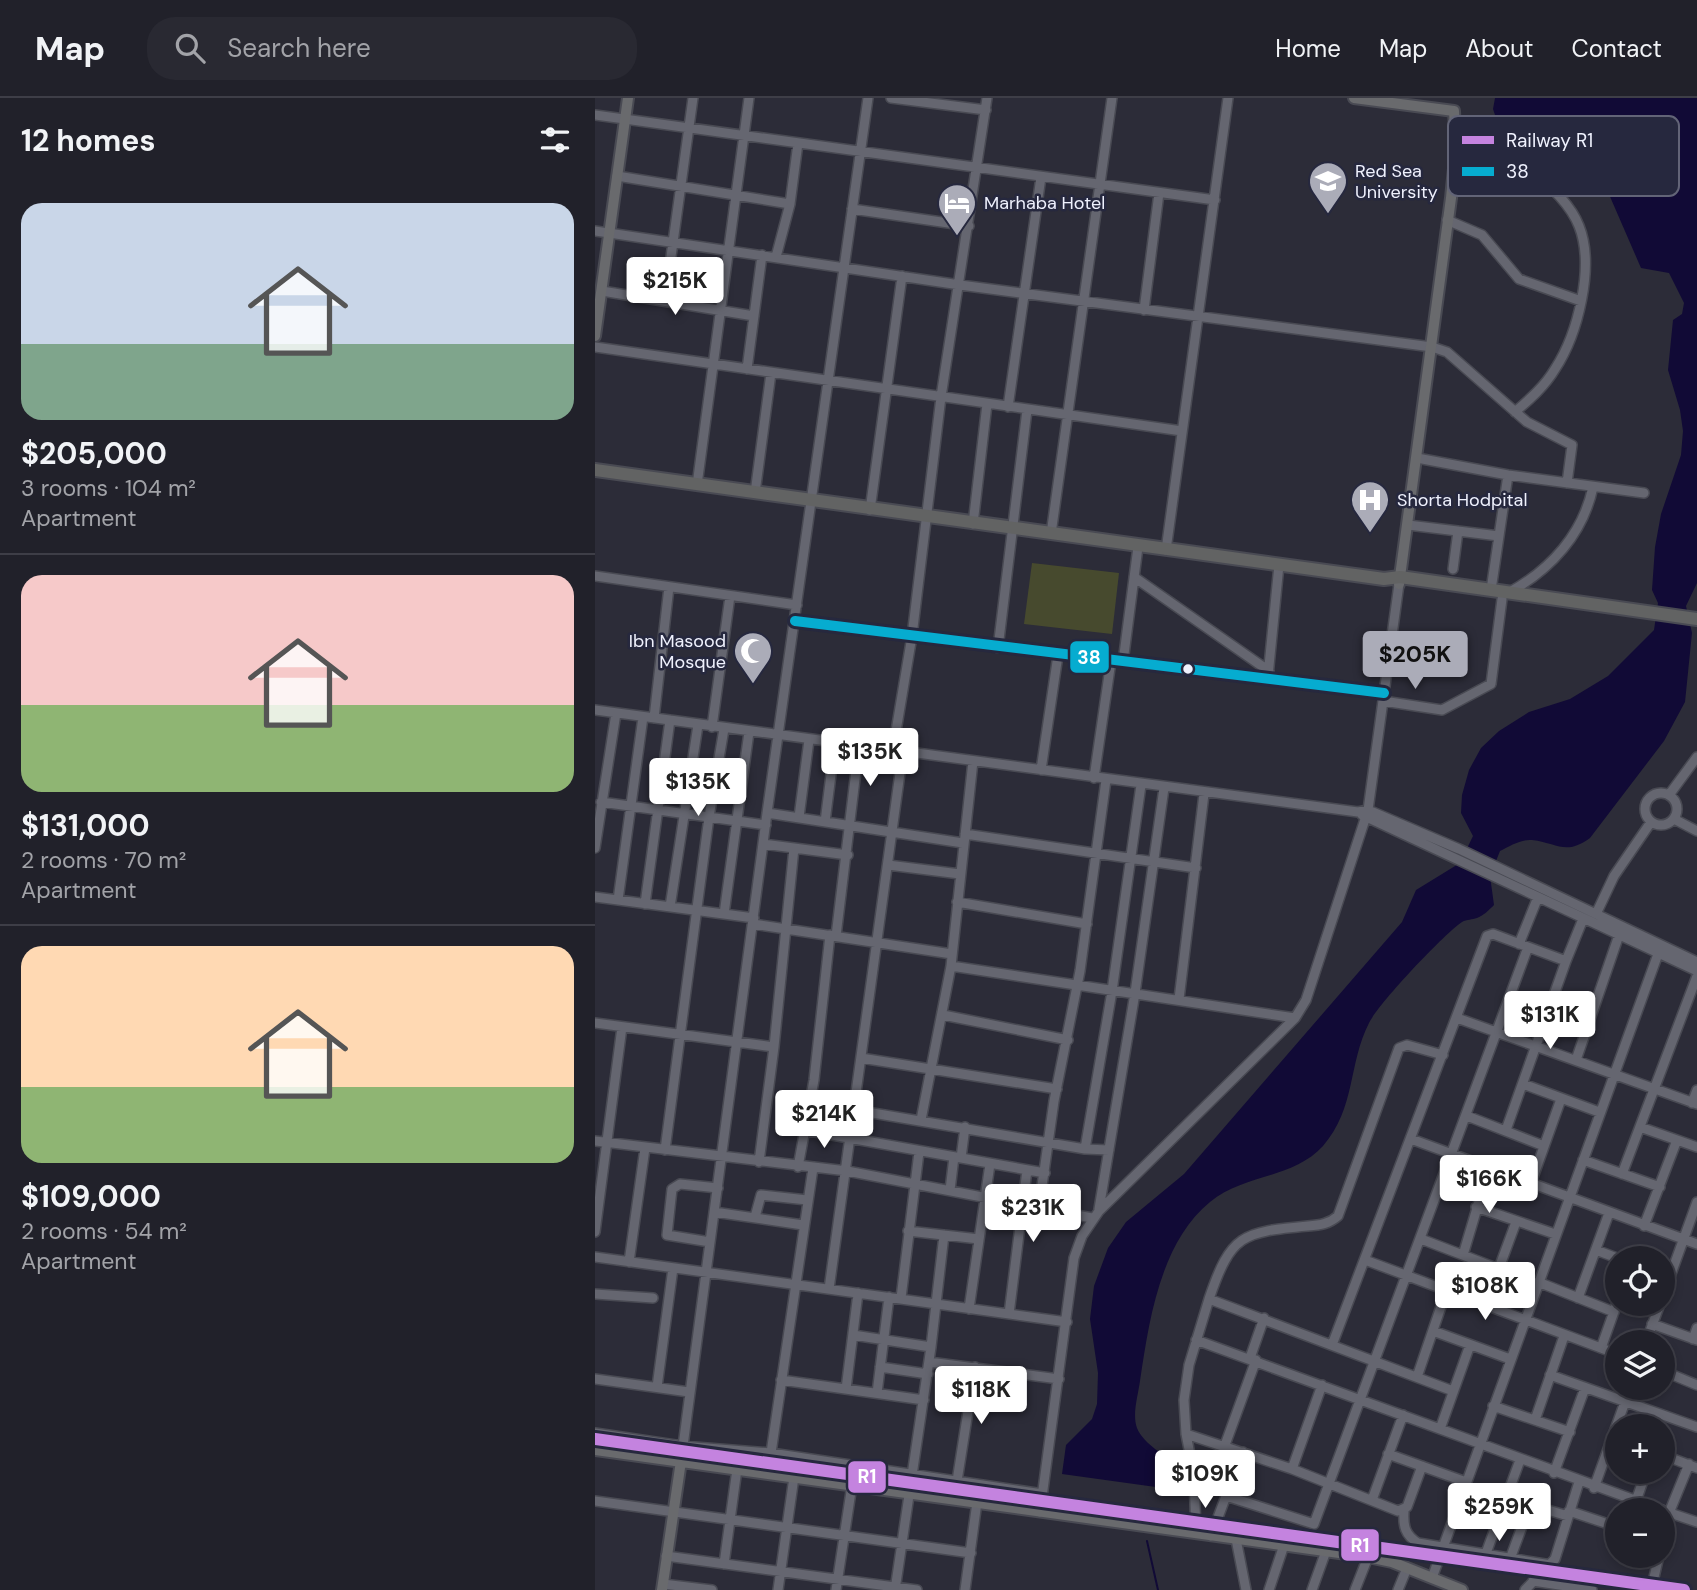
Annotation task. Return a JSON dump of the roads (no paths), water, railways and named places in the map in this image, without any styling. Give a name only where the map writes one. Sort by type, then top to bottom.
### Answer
[{"type":"highway","points":[[595,470],[1137,547],[1397,580],[1649,616],[1697,626]]},
{"type":"highway","points":[[1397,580],[1491,590],[1506,596]]},
{"type":"highway","points":[[1649,616],[1697,618]]},
{"type":"main road","points":[[595,336],[628,98]]},
{"type":"main road","points":[[1355,98],[1454,111]]},
{"type":"main road","points":[[1451,98],[1455,116]]},
{"type":"main road","points":[[1397,580],[1408,526],[1450,196]]},
{"type":"main road","points":[[595,1450],[1368,1557],[1407,1568],[1438,1583],[1462,1590]]},
{"type":"main road","points":[[662,1587],[681,1461]]},
{"type":"street","points":[[665,300],[693,98]]},
{"type":"street","points":[[697,485],[749,98]]},
{"type":"street","points":[[681,1461],[767,813],[780,736],[868,98]]},
{"type":"street","points":[[891,98],[986,110]]},
{"type":"street","points":[[829,1289],[893,832],[898,750],[941,397],[988,98]]},
{"type":"street","points":[[1051,534],[1112,98]]},
{"type":"street","points":[[1166,550],[1228,98]]},
{"type":"street","points":[[595,115],[1215,200]]},
{"type":"street","points":[[776,257],[790,204],[798,143]]},
{"type":"street","points":[[617,176],[790,204]]},
{"type":"street","points":[[1008,407],[1041,177]]},
{"type":"street","points":[[1144,310],[1159,193]]},
{"type":"street","points":[[1515,412],[1556,368],[1570,339],[1581,301],[1585,277],[1583,240],[1573,214],[1556,196]]},
{"type":"street","points":[[852,209],[969,226]]},
{"type":"street","points":[[1447,220],[1482,235],[1519,279],[1581,301]]},
{"type":"street","points":[[595,231],[960,285],[1432,346],[1447,352],[1527,422],[1572,444],[1567,483]]},
{"type":"street","points":[[747,369],[762,255]]},
{"type":"street","points":[[870,510],[902,276]]},
{"type":"street","points":[[602,291],[754,316]]},
{"type":"street","points":[[595,347],[1182,431]]},
{"type":"street","points":[[755,493],[771,373]]},
{"type":"street","points":[[973,524],[987,404]]},
{"type":"street","points":[[998,648],[1027,410]]},
{"type":"street","points":[[1416,458],[1508,475],[1644,493]]},
{"type":"street","points":[[1491,590],[1508,475]]},
{"type":"street","points":[[795,621],[1058,655],[1301,680],[1442,710],[1491,684],[1506,596],[1538,574],[1566,545],[1585,514],[1593,487]]},
{"type":"street","points":[[1408,526],[1499,536]]},
{"type":"street","points":[[1453,569],[1458,531]]},
{"type":"street","points":[[1123,662],[1137,547]]},
{"type":"street","points":[[1268,676],[1279,565]]},
{"type":"street","points":[[595,576],[797,606]]},
{"type":"street","points":[[1134,578],[1268,676]]},
{"type":"street","points":[[1040,1512],[1077,1247],[1095,1215],[1295,1018],[1306,1000],[1328,940],[1364,813],[1384,697],[1397,580]]},
{"type":"street","points":[[654,718],[669,587]]},
{"type":"street","points":[[712,727],[730,596]]},
{"type":"street","points":[[1041,770],[1058,655]]},
{"type":"street","points":[[1094,779],[1111,661]]},
{"type":"street","points":[[595,710],[1094,779],[1364,813],[1697,962]]},
{"type":"street","points":[[595,848],[616,713]]},
{"type":"street","points":[[618,900],[643,717]]},
{"type":"street","points":[[645,904],[670,720]]},
{"type":"street","points":[[670,907],[698,725]]},
{"type":"street","points":[[665,1150],[709,817],[724,729]]},
{"type":"street","points":[[724,914],[749,732]]},
{"type":"street","points":[[799,817],[809,740]]},
{"type":"street","points":[[825,822],[835,743]]},
{"type":"street","points":[[798,1167],[814,1080],[833,935],[848,855],[859,746]]},
{"type":"street","points":[[1669,795],[1697,757]]},
{"type":"street","points":[[921,1120],[951,966],[973,761]]},
{"type":"street","points":[[1039,1207],[1087,924],[1106,780]]},
{"type":"street","points":[[1085,1149],[1132,861],[1141,785]]},
{"type":"street","points":[[1095,1215],[1109,1150],[1135,993],[1164,788]]},
{"type":"street","points":[[1179,999],[1204,793]]},
{"type":"street","points":[[1659,793],[1669,795],[1677,806],[1674,819],[1665,824],[1651,822],[1644,807],[1649,797],[1659,793]]},
{"type":"street","points":[[601,802],[766,825]]},
{"type":"street","points":[[767,813],[893,832],[964,838],[1196,868]]},
{"type":"street","points":[[1674,819],[1697,831]]},
{"type":"street","points":[[1596,915],[1614,876],[1651,822]]},
{"type":"street","points":[[763,844],[848,855]]},
{"type":"street","points":[[759,1162],[775,1047],[794,848]]},
{"type":"street","points":[[888,865],[960,874]]},
{"type":"street","points":[[1501,874],[1538,897],[1697,974],[1622,1174]]},
{"type":"street","points":[[595,897],[724,914],[787,928],[952,954]]},
{"type":"street","points":[[1226,1496],[1314,1524],[1498,1032],[1538,897]]},
{"type":"street","points":[[957,902],[1087,924]]},
{"type":"street","points":[[1506,1130],[1583,919]]},
{"type":"street","points":[[1332,1345],[1487,936],[1493,934],[1566,961]]},
{"type":"street","points":[[1576,1059],[1619,935]]},
{"type":"street","points":[[1438,1583],[1443,1549],[1479,1444],[1658,954]]},
{"type":"street","points":[[951,966],[1295,1018]]},
{"type":"street","points":[[943,1015],[1068,1040]]},
{"type":"street","points":[[1457,1018],[1695,1104],[1697,1090]]},
{"type":"street","points":[[595,1023],[775,1047]]},
{"type":"street","points":[[595,1232],[622,1027]]},
{"type":"street","points":[[1196,1534],[1194,1475],[1186,1434],[1186,1384],[1196,1340],[1222,1263],[1239,1241],[1266,1230],[1325,1224],[1338,1216],[1399,1048],[1407,1045],[1443,1055]]},
{"type":"street","points":[[861,1058],[1057,1089]]},
{"type":"street","points":[[1523,1084],[1599,1112]]},
{"type":"street","points":[[1531,1183],[1561,1099]]},
{"type":"street","points":[[855,1110],[1085,1149],[1109,1150]]},
{"type":"street","points":[[1467,1116],[1544,1146]]},
{"type":"street","points":[[950,1190],[965,1127]]},
{"type":"street","points":[[1640,1127],[1697,1147]]},
{"type":"street","points":[[804,1130],[1045,1173]]},
{"type":"street","points":[[1411,1139],[1697,1244]]},
{"type":"street","points":[[1644,1226],[1677,1140]]},
{"type":"street","points":[[595,1141],[847,1171],[984,1198],[1095,1215]]},
{"type":"street","points":[[629,1262],[645,1148]]},
{"type":"street","points":[[901,1298],[919,1152]]},
{"type":"street","points":[[1583,1160],[1660,1187]]},
{"type":"street","points":[[969,1309],[990,1164]]},
{"type":"street","points":[[771,1453],[793,1286],[813,1168]]},
{"type":"street","points":[[1463,1255],[1489,1168]]},
{"type":"street","points":[[1009,1314],[1027,1170]]},
{"type":"street","points":[[710,1242],[667,1235],[672,1189],[680,1184],[718,1188]]},
{"type":"street","points":[[755,1217],[761,1195],[807,1200]]},
{"type":"street","points":[[1675,1257],[1697,1202]]},
{"type":"street","points":[[1476,1207],[1555,1234]]},
{"type":"street","points":[[714,1212],[803,1225]]},
{"type":"street","points":[[1578,1298],[1609,1213]]},
{"type":"street","points":[[1485,1306],[1516,1222]]},
{"type":"street","points":[[908,1231],[979,1239]]},
{"type":"street","points":[[895,1588],[924,1400],[944,1235]]},
{"type":"street","points":[[1421,1239],[1499,1269]]},
{"type":"street","points":[[1596,1250],[1605,1253]]},
{"type":"street","points":[[595,1257],[1067,1322]]},
{"type":"street","points":[[1365,1260],[1406,1278],[1605,1350]]},
{"type":"street","points":[[657,1387],[673,1268]]},
{"type":"street","points":[[1538,1282],[1578,1298],[1605,1305]]},
{"type":"street","points":[[1417,1377],[1446,1292]]},
{"type":"street","points":[[846,1389],[858,1293]]},
{"type":"street","points":[[595,1294],[653,1298]]},
{"type":"street","points":[[877,1393],[889,1297]]},
{"type":"street","points":[[1209,1299],[1453,1391]]},
{"type":"street","points":[[1601,1348],[1612,1316]]},
{"type":"street","points":[[1651,1330],[1656,1316]]},
{"type":"street","points":[[1225,1446],[1264,1318]]},
{"type":"street","points":[[1653,1324],[1695,1339],[1697,1328]]},
{"type":"street","points":[[1433,1331],[1510,1359]]},
{"type":"street","points":[[853,1335],[931,1347]]},
{"type":"street","points":[[1535,1420],[1564,1336]]},
{"type":"street","points":[[1196,1340],[1626,1498]]},
{"type":"street","points":[[1440,1429],[1470,1345]]},
{"type":"street","points":[[929,1362],[1059,1379]]},
{"type":"street","points":[[880,1367],[927,1374]]},
{"type":"street","points":[[957,1481],[975,1367]]},
{"type":"street","points":[[1550,1375],[1659,1414]]},
{"type":"street","points":[[1675,1376],[1697,1385]]},
{"type":"street","points":[[595,1379],[689,1392]]},
{"type":"street","points":[[782,1380],[924,1400]]},
{"type":"street","points":[[1292,1469],[1322,1385]]},
{"type":"street","points":[[1554,1473],[1585,1388]]},
{"type":"street","points":[[1594,1488],[1625,1402]]},
{"type":"street","points":[[1493,1406],[1570,1432]]},
{"type":"street","points":[[1372,1500],[1402,1415]]},
{"type":"street","points":[[1675,1419],[1697,1427]]},
{"type":"street","points":[[595,1433],[682,1446],[771,1453],[1043,1494]]},
{"type":"street","points":[[1186,1434],[1292,1469],[1404,1511]]},
{"type":"street","points":[[1211,1536],[1243,1452]]},
{"type":"street","points":[[1388,1454],[1466,1482]]},
{"type":"street","points":[[1673,1498],[1693,1466],[1675,1459]]},
{"type":"street","points":[[1486,1556],[1520,1460]]},
{"type":"street","points":[[1422,1466],[1404,1511],[1403,1526],[1409,1537],[1418,1544],[1551,1565]]},
{"type":"street","points":[[724,1564],[737,1469]]},
{"type":"street","points":[[778,1590],[794,1477]]},
{"type":"street","points":[[1525,1590],[1551,1565],[1579,1482]]},
{"type":"street","points":[[836,1590],[852,1485]]},
{"type":"street","points":[[1507,1498],[1605,1524]]},
{"type":"street","points":[[595,1502],[971,1553]]},
{"type":"street","points":[[965,1590],[977,1502]]},
{"type":"street","points":[[1510,1559],[1530,1505]]},
{"type":"street","points":[[1675,1514],[1697,1522]]},
{"type":"street","points":[[1235,1539],[1246,1590]]},
{"type":"street","points":[[1269,1590],[1284,1545]]},
{"type":"street","points":[[1312,1590],[1326,1551]]},
{"type":"street","points":[[666,1556],[917,1590]]},
{"type":"street","points":[[1355,1590],[1368,1557]]},
{"type":"street","points":[[1398,1590],[1407,1568]]},
{"type":"street","points":[[1651,1590],[1656,1568]]},
{"type":"street","points":[[1534,1581],[1592,1590]]},
{"type":"street","points":[[662,1587],[712,1590]]},
{"type":"waterway","points":[[1147,1541],[1158,1590]]},
{"type":"rail line","name":"R1","points":[[595,1439],[1684,1590]]},
{"type":"place","name":"Red Sea University","points":[[1328,215]]},
{"type":"place","name":"Marhaba Hotel","points":[[957,237]]},
{"type":"place","name":"Shorta Hodpital","points":[[1370,534]]},
{"type":"place","name":"Ibn Masood Mosque","points":[[753,685]]}]
